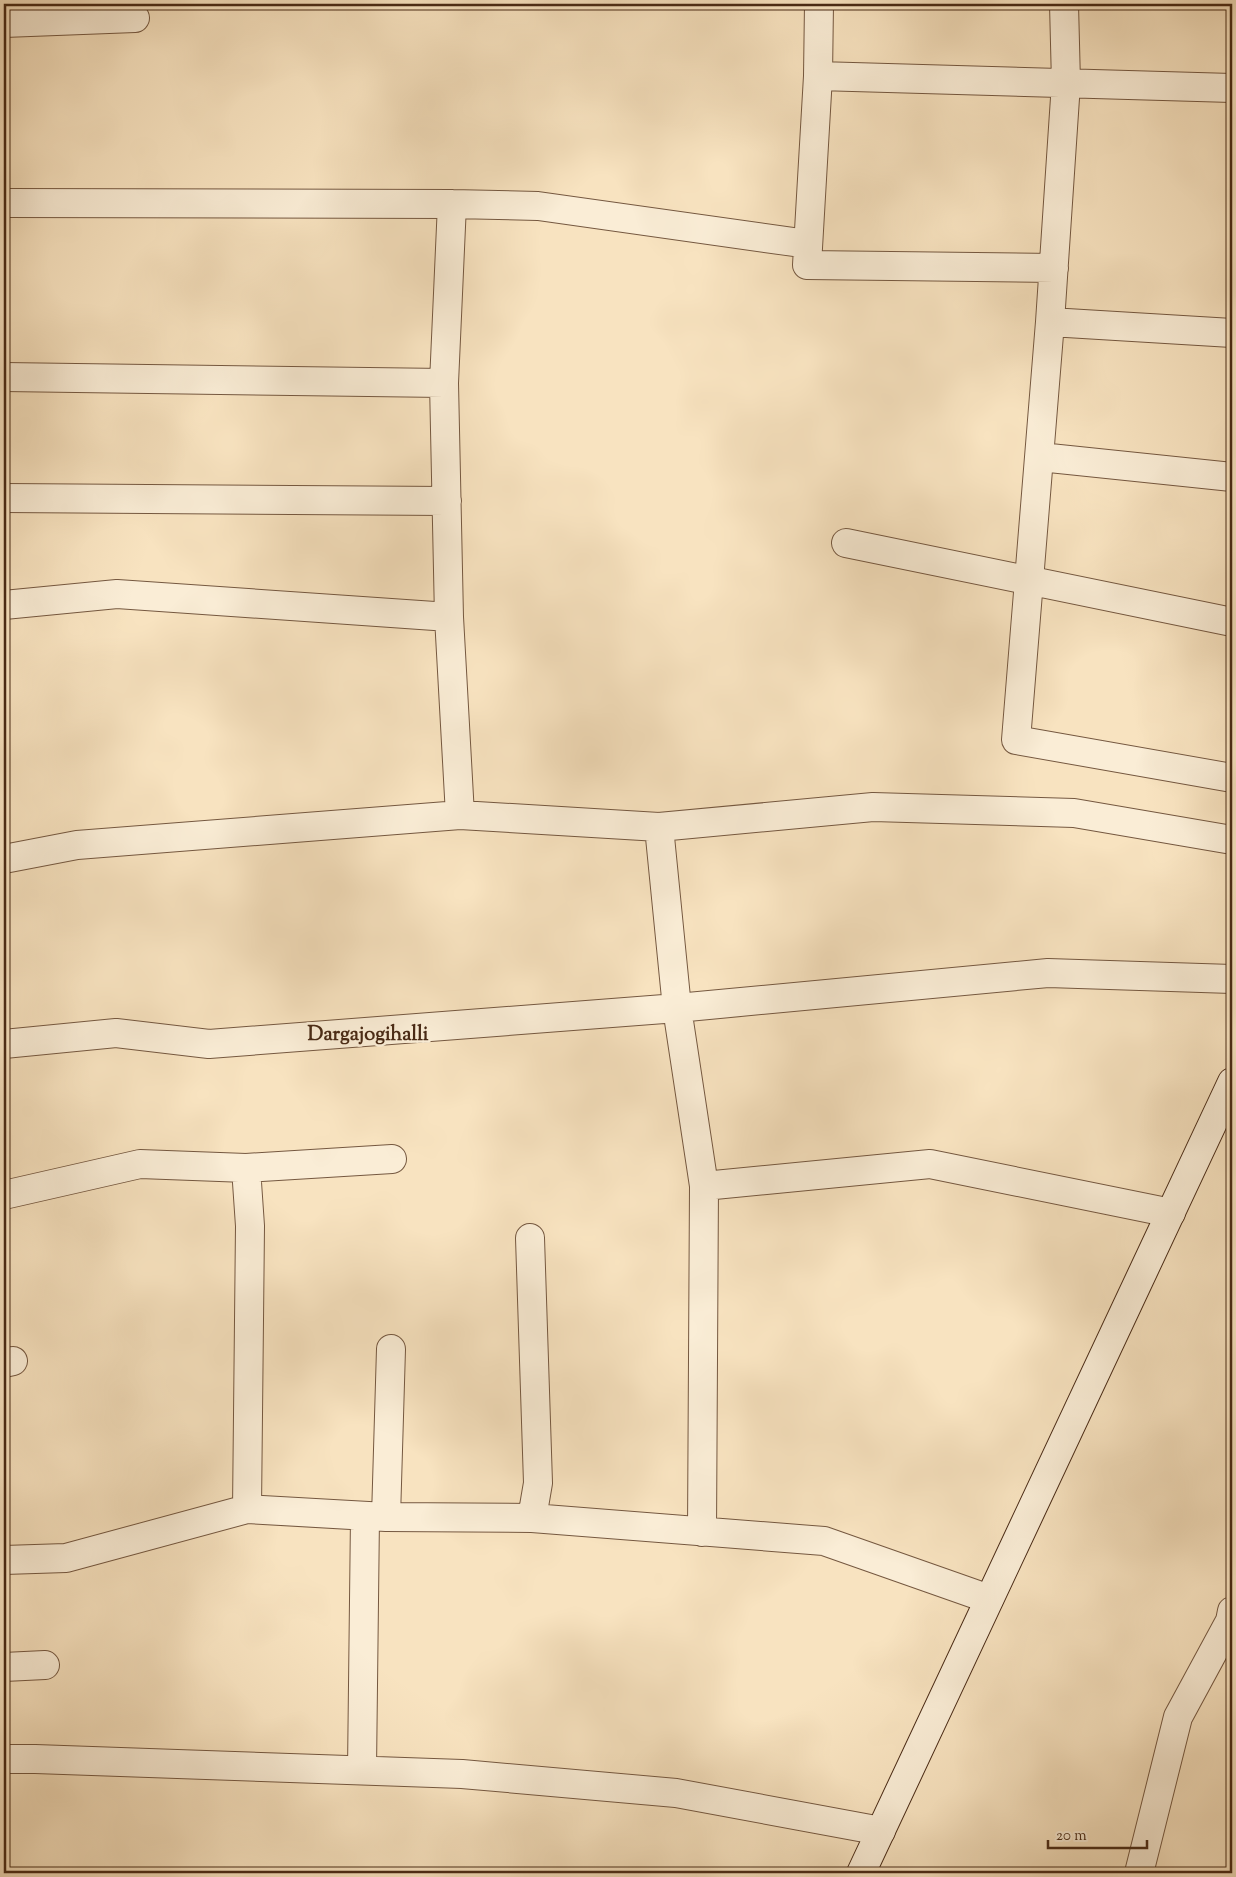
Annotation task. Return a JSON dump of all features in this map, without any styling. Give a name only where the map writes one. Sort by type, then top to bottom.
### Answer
[{"type":"street","points":[[819,4],[818,76],[807,265],[1054,268]]},
{"type":"street","points":[[1064,4],[1066,83],[1054,268],[1016,740],[1232,778]]},
{"type":"street","points":[[4,23],[135,18]]},
{"type":"street","points":[[818,76],[1232,88]]},
{"type":"street","points":[[4,203],[452,204],[538,206],[808,244]]},
{"type":"street","points":[[452,204],[444,383],[449,617],[460,815]]},
{"type":"street","points":[[1050,322],[1232,333]]},
{"type":"street","points":[[4,377],[444,383]]},
{"type":"street","points":[[1040,457],[1232,477]]},
{"type":"street","points":[[4,498],[447,501]]},
{"type":"street","points":[[846,543],[1232,622]]},
{"type":"street","points":[[4,605],[117,594],[449,617]]},
{"type":"street","points":[[4,859],[77,845],[460,815],[659,827],[873,807],[1074,813],[1232,840]]},
{"type":"street","points":[[659,827],[677,1008],[704,1186],[702,1532]]},
{"type":"street","points":[[4,1044],[116,1033],[209,1044],[677,1008],[1048,974],[1232,979]]},
{"type":"street","points":[[861,1873],[1232,1082]]},
{"type":"street","points":[[4,1195],[140,1164],[246,1168],[392,1159]]},
{"type":"street","points":[[704,1186],[930,1164],[1171,1213]]},
{"type":"street","points":[[246,1168],[250,1226],[247,1509]]},
{"type":"street","points":[[530,1238],[538,1483],[532,1518]]},
{"type":"street","points":[[362,1770],[375,1516],[391,1348]]},
{"type":"street","points":[[4,1560],[66,1558],[247,1509],[375,1516],[532,1518],[824,1541],[989,1599]]},
{"type":"street","points":[[1139,1873],[1178,1717],[1230,1620],[1232,1611]]},
{"type":"street","points":[[4,1667],[45,1665]]},
{"type":"street","points":[[4,1760],[35,1759],[462,1774],[676,1793],[880,1831]]},
{"type":"district","name":"Dargajogihalli","points":[[368,1033]]}]
